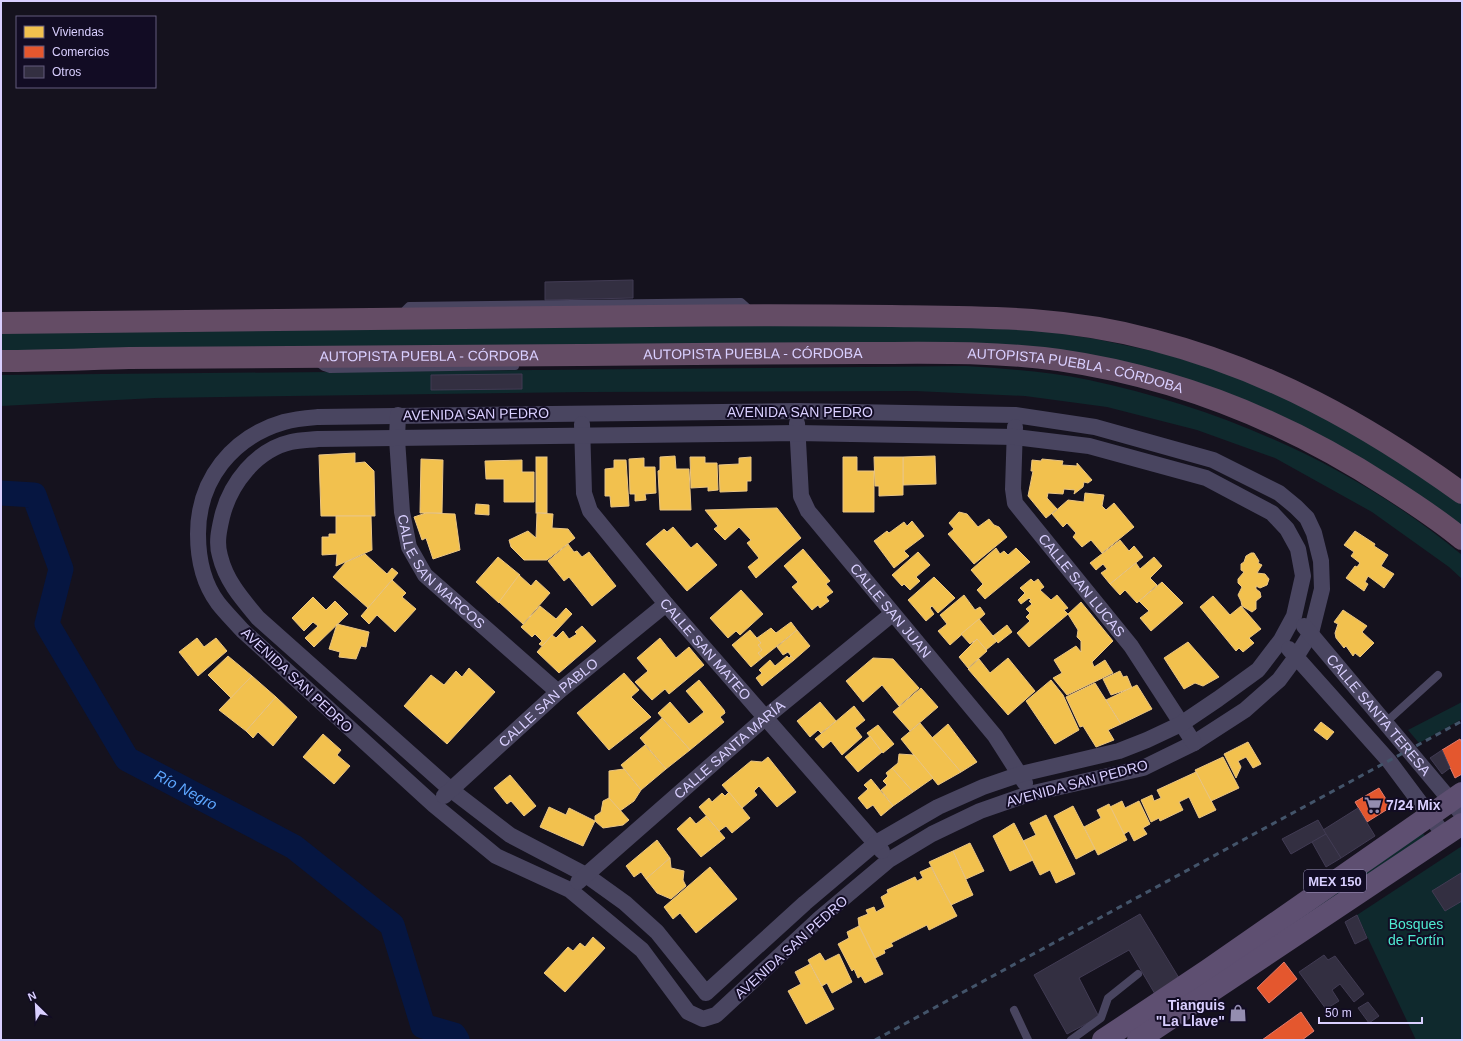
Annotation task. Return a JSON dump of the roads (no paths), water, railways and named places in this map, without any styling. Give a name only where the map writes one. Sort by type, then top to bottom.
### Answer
[{"type":"highway","points":[[1,324],[395,320],[754,314],[969,316],[1069,322],[1150,339],[1224,361],[1310,398],[1379,436],[1462,493]]},
{"type":"highway","name":"AUTOPISTA PUEBLA - CÓRDOBA","points":[[1,361],[129,358],[684,358],[967,353],[1015,355],[1061,360],[1118,371],[1186,390],[1228,404],[1266,420],[1363,471],[1403,496],[1462,539]]},
{"type":"main road","name":"MEX 150","points":[[1103,1040],[1208,970],[1430,815],[1458,802]]},
{"type":"main road","name":"MEX 150","points":[[1138,1040],[1453,830]]},
{"type":"street","name":"AVENIDA SAN PEDRO","points":[[797,411],[1015,415],[1095,427],[1213,460],[1279,493],[1307,518],[1314,533],[1321,561],[1322,589],[1310,633],[1296,657],[1279,680],[1245,710],[1194,743],[1143,768],[1029,794],[980,811],[932,834],[889,860],[820,918],[716,1015],[703,1019],[688,1012],[642,950],[570,890],[496,856],[434,805],[242,630],[217,602],[203,572],[198,553],[198,522],[202,500],[208,483],[218,466],[250,438],[284,422],[318,417],[398,415],[797,411]]},
{"type":"street","name":"CALLE SAN JUAN","points":[[797,411],[801,496],[808,511],[892,614],[995,736],[1021,774],[1029,794]]},
{"type":"street","name":"CALLE SAN MATEO","points":[[582,412],[584,493],[590,511],[666,604],[876,843],[889,860]]},
{"type":"street","name":"CALLE SAN MARCOS","points":[[398,415],[397,439],[402,512],[409,548],[425,576],[558,692]]},
{"type":"street","name":"CALLE SAN LUCAS","points":[[1015,415],[1013,489],[1015,503],[1131,646],[1194,743]]},
{"type":"street","name":"AVENIDA SAN PEDRO","points":[[797,433],[1015,437],[1089,446],[1206,478],[1272,512],[1287,528],[1298,549],[1302,576],[1294,616],[1281,640],[1258,670],[1181,724],[1119,751],[1021,774],[983,787],[938,807],[876,843],[805,903],[706,993],[657,932],[625,903],[586,875],[510,835],[450,789],[258,618],[236,592],[219,555],[218,534],[224,508],[231,490],[258,459],[290,443],[318,438],[397,439],[582,435],[797,433]]},
{"type":"street","name":"CALLE SAN PABLO","points":[[434,805],[558,692],[666,604]]},
{"type":"street","name":"CALLE SANTA MARÍA","points":[[570,890],[766,717],[892,614]]},
{"type":"street","name":"CALLE SANTA TERESA","points":[[1294,616],[1385,723],[1458,802]]},
{"type":"street","name":"CALLE SANTA TERESA","points":[[1281,640],[1389,761],[1430,815],[1453,830]]},
{"type":"street","points":[[703,1019],[706,993]]},
{"type":"lane","points":[[312,358],[319,364],[330,369],[526,366]]},
{"type":"lane","points":[[1385,723],[1438,675]]},
{"type":"lane","points":[[1071,1040],[1101,1018],[1108,998],[1138,974]]},
{"type":"lane","points":[[1014,1010],[1028,1040]]},
{"type":"waterway","name":"Río Negro","points":[[1,493],[34,495],[61,569],[47,624],[127,759],[294,847],[392,925],[423,1026],[454,1035],[457,1040]]},
{"type":"railway","points":[[875,1040],[1462,721]]},
{"type":"place","name":"7/24 Mix","points":[[1373,805]]},
{"type":"place","name":"Tianguis \"La Llave\"","points":[[1238,1013]]},
{"type":"park label","name":"Bosques de Fortín","points":[[1416,932]]}]
